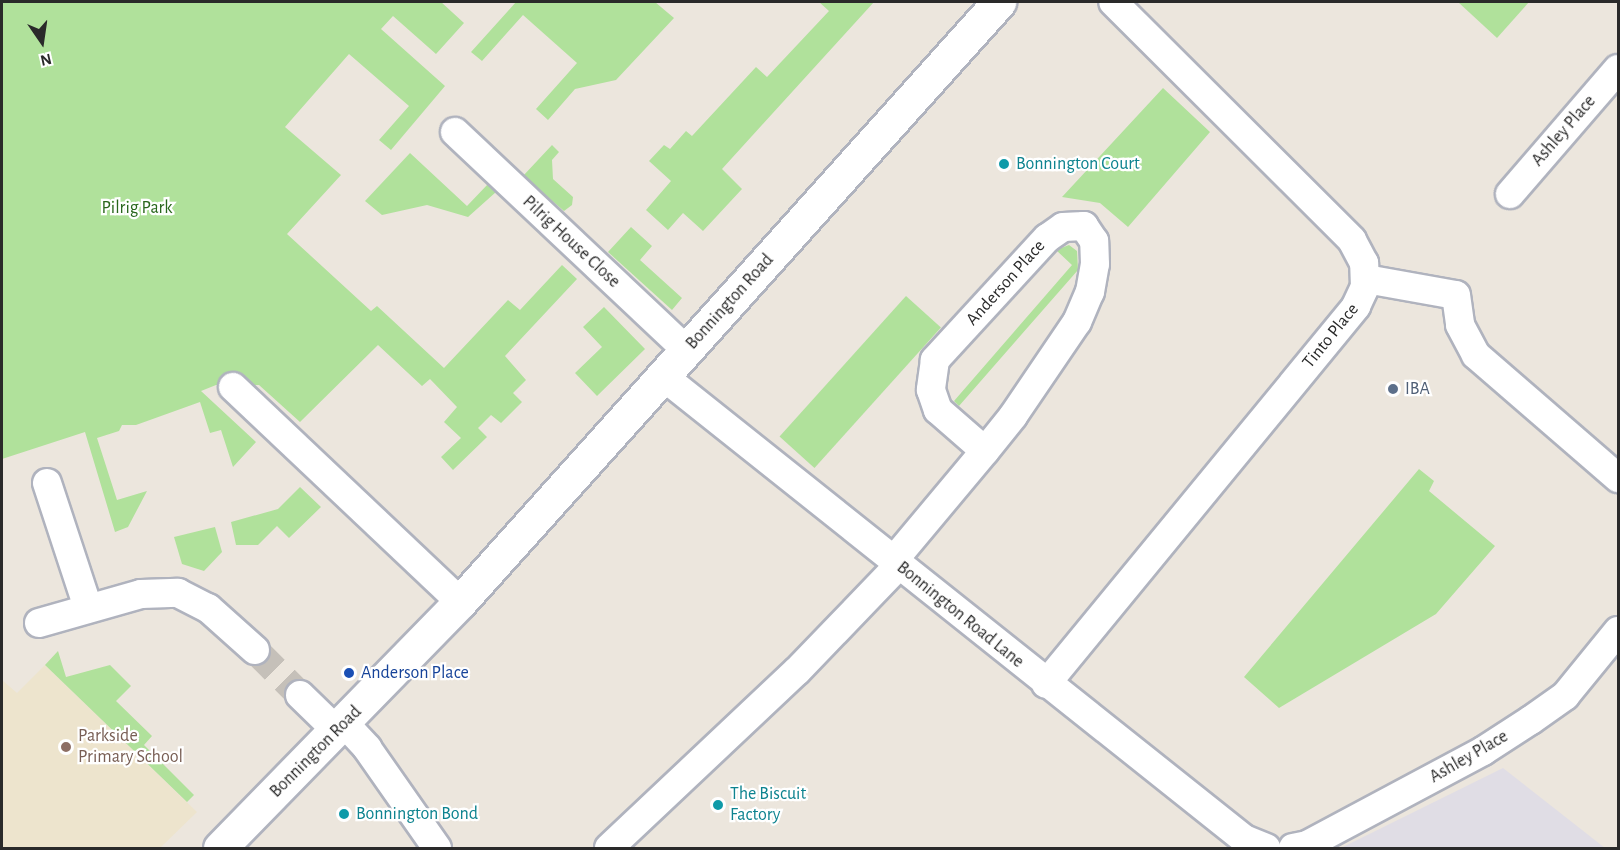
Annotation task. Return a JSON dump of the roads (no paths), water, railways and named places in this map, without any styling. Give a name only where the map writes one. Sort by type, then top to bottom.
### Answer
[{"type":"main road","name":"Bonnington Road","points":[[220,849],[341,728],[460,602],[999,2]]},
{"type":"street","points":[[1113,2],[1352,240],[1361,254],[1366,279],[1455,295],[1460,324],[1476,355],[1618,478]]},
{"type":"street","name":"Ashley Place","points":[[1510,194],[1618,69]]},
{"type":"street","name":"Pilrig House Close","points":[[455,132],[687,351]]},
{"type":"street","name":"Anderson Place","points":[[609,849],[797,671],[896,563],[985,451],[1043,374],[1085,306],[1096,249],[1084,226],[1064,227],[1047,238],[935,360],[931,390],[938,410],[985,451]]},
{"type":"street","name":"Tinto Place","points":[[1047,684],[1356,306],[1366,279]]},
{"type":"street","name":"Bonnington Road Lane","points":[[664,377],[1252,846]]},
{"type":"street","points":[[233,387],[460,602]]},
{"type":"street","points":[[48,483],[88,608]]},
{"type":"street","points":[[39,623],[141,594],[178,593],[208,608],[255,650]]},
{"type":"street","name":"Ashley Place","points":[[1293,849],[1307,845],[1483,751],[1565,696],[1613,650]]},
{"type":"street","points":[[300,695],[374,757],[436,849]]},
{"type":"tunnel","points":[[255,650],[300,695]]},
{"type":"place","name":"Bonnington Court","points":[[1004,164]]},
{"type":"place","name":"IBA","points":[[1393,389]]},
{"type":"place","name":"Anderson Place","points":[[349,673]]},
{"type":"place","name":"Parkside Primary School","points":[[66,747]]},
{"type":"place","name":"The Biscuit Factory","points":[[718,805]]},
{"type":"place","name":"Bonnington Bond","points":[[344,814]]},
{"type":"park label","name":"Pilrig Park","points":[[137,208]]}]
